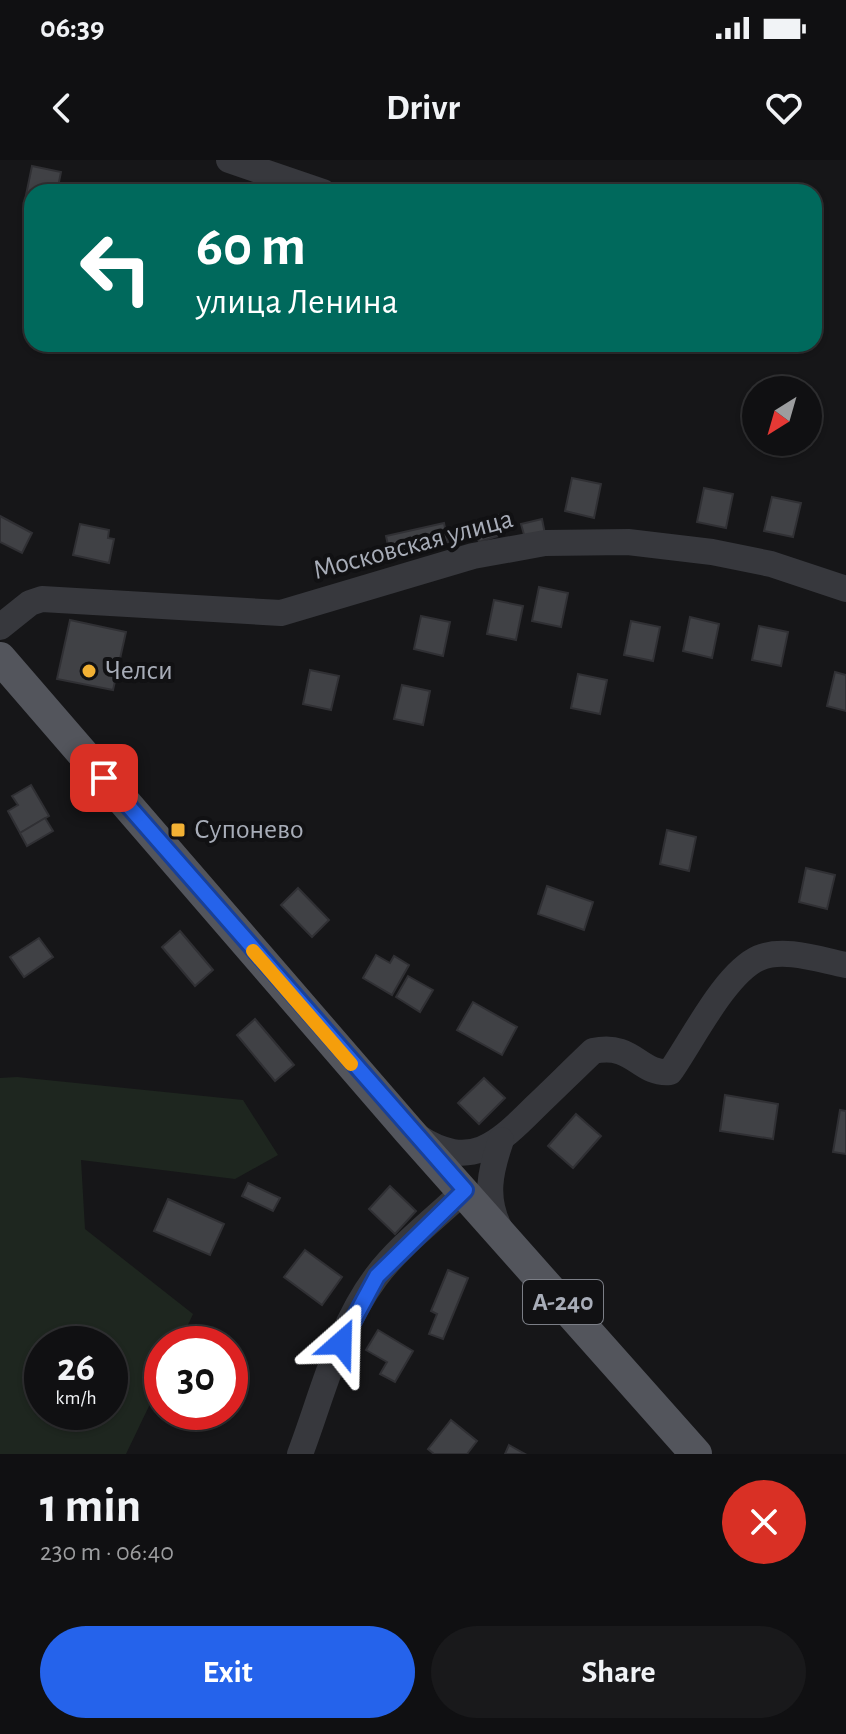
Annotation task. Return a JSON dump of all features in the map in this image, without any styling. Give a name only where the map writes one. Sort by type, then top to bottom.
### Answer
[{"type":"main road","name":"А-240","points":[[0,658],[409,1131],[502,1231],[696,1454]]},
{"type":"main road","points":[[624,1372],[687,1432],[716,1454]]},
{"type":"street","points":[[229,160],[300,184]]},
{"type":"street","name":"Московская улица","points":[[0,627],[30,603],[42,599],[281,613],[473,556],[545,543],[628,542],[712,552],[771,564],[846,589]]},
{"type":"street","points":[[409,1131],[448,1152],[479,1151],[501,1140],[593,1051],[608,1047],[624,1050],[659,1073],[670,1072],[736,975],[760,958],[787,954],[846,965]]},
{"type":"street","points":[[501,1140],[490,1179],[489,1197],[491,1210],[502,1231]]},
{"type":"street","points":[[300,1454],[341,1343],[362,1298],[384,1268],[465,1190]]},
{"type":"shaded area","points":[[17,1077],[243,1100],[278,1155],[235,1179],[81,1160],[85,1229],[193,1314],[187,1326],[144,1326],[144,1416],[126,1454],[0,1454],[0,1078]]},
{"type":"building","points":[[32,166],[61,172],[59,184],[28,184]]},
{"type":"building","points":[[572,478],[601,484],[594,518],[565,511]]},
{"type":"building","points":[[704,488],[733,494],[726,528],[697,522]]},
{"type":"building","points":[[772,497],[801,503],[793,537],[764,531]]},
{"type":"building","points":[[498,515],[504,534],[479,542],[473,523]]},
{"type":"building","points":[[0,516],[32,533],[22,553],[0,542]]},
{"type":"building","points":[[542,519],[545,534],[525,538],[521,524]]},
{"type":"building","points":[[444,523],[448,542],[390,555],[386,536]]},
{"type":"building","points":[[80,524],[109,530],[108,538],[114,539],[109,563],[73,555]]},
{"type":"building","points":[[539,587],[568,593],[561,627],[532,621]]},
{"type":"building","points":[[494,600],[523,606],[516,640],[487,634]]},
{"type":"building","points":[[421,616],[450,622],[443,656],[414,649]]},
{"type":"building","points":[[690,617],[719,624],[712,658],[683,651]]},
{"type":"building","points":[[70,620],[126,632],[113,690],[57,679]]},
{"type":"building","points":[[631,621],[660,627],[653,661],[624,655]]},
{"type":"building","points":[[759,626],[788,632],[781,666],[752,660]]},
{"type":"building","points":[[310,670],[339,676],[331,710],[303,704]]},
{"type":"building","points":[[835,672],[846,675],[846,711],[827,706]]},
{"type":"building","points":[[578,674],[607,680],[600,714],[571,708]]},
{"type":"building","points":[[402,685],[430,691],[423,725],[394,719]]},
{"type":"building","points":[[31,785],[49,816],[20,833],[8,811],[18,805],[12,796]]},
{"type":"building","points":[[45,818],[53,831],[27,846],[20,833]]},
{"type":"building","points":[[667,830],[696,837],[689,871],[660,864]]},
{"type":"building","points":[[806,868],[835,875],[827,909],[799,902]]},
{"type":"building","points":[[547,886],[593,902],[584,930],[538,914]]},
{"type":"building","points":[[298,888],[329,920],[312,937],[281,905]]},
{"type":"building","points":[[180,931],[213,970],[195,986],[162,947]]},
{"type":"building","points":[[39,938],[53,957],[24,977],[10,957]]},
{"type":"building","points":[[376,955],[390,963],[394,956],[409,965],[392,995],[363,978]]},
{"type":"building","points":[[408,976],[433,990],[420,1012],[396,997]]},
{"type":"building","points":[[473,1002],[517,1027],[502,1055],[457,1030]]},
{"type":"building","points":[[255,1019],[294,1065],[275,1081],[237,1035]]},
{"type":"building","points":[[484,1078],[505,1098],[479,1124],[458,1103]]},
{"type":"building","points":[[725,1095],[778,1104],[773,1139],[720,1131]]},
{"type":"building","points":[[840,1110],[846,1111],[846,1154],[833,1152]]},
{"type":"building","points":[[576,1114],[601,1136],[573,1168],[548,1146]]},
{"type":"building","points":[[248,1183],[280,1198],[273,1211],[242,1196]]},
{"type":"building","points":[[390,1186],[416,1211],[395,1234],[369,1209]]},
{"type":"building","points":[[168,1199],[224,1224],[210,1255],[154,1231]]},
{"type":"building","points":[[305,1250],[342,1277],[322,1305],[284,1277]]},
{"type":"building","points":[[448,1270],[468,1278],[443,1339],[429,1334],[437,1314],[431,1311]]},
{"type":"building","points":[[378,1330],[413,1351],[395,1382],[380,1374],[387,1362],[366,1350]]},
{"type":"building","points":[[451,1420],[477,1441],[467,1454],[434,1454],[428,1449]]},
{"type":"building","points":[[509,1445],[525,1454],[505,1454]]},
{"type":"slow traffic","points":[[253,951],[351,1064]]},
{"type":"place","name":"Челси","points":[[89,671]]},
{"type":"place","name":"Супонево","points":[[178,830]]},
{"type":"route","points":[[104,778],[409,1131],[465,1190],[377,1276],[362,1298],[341,1343]]}]
